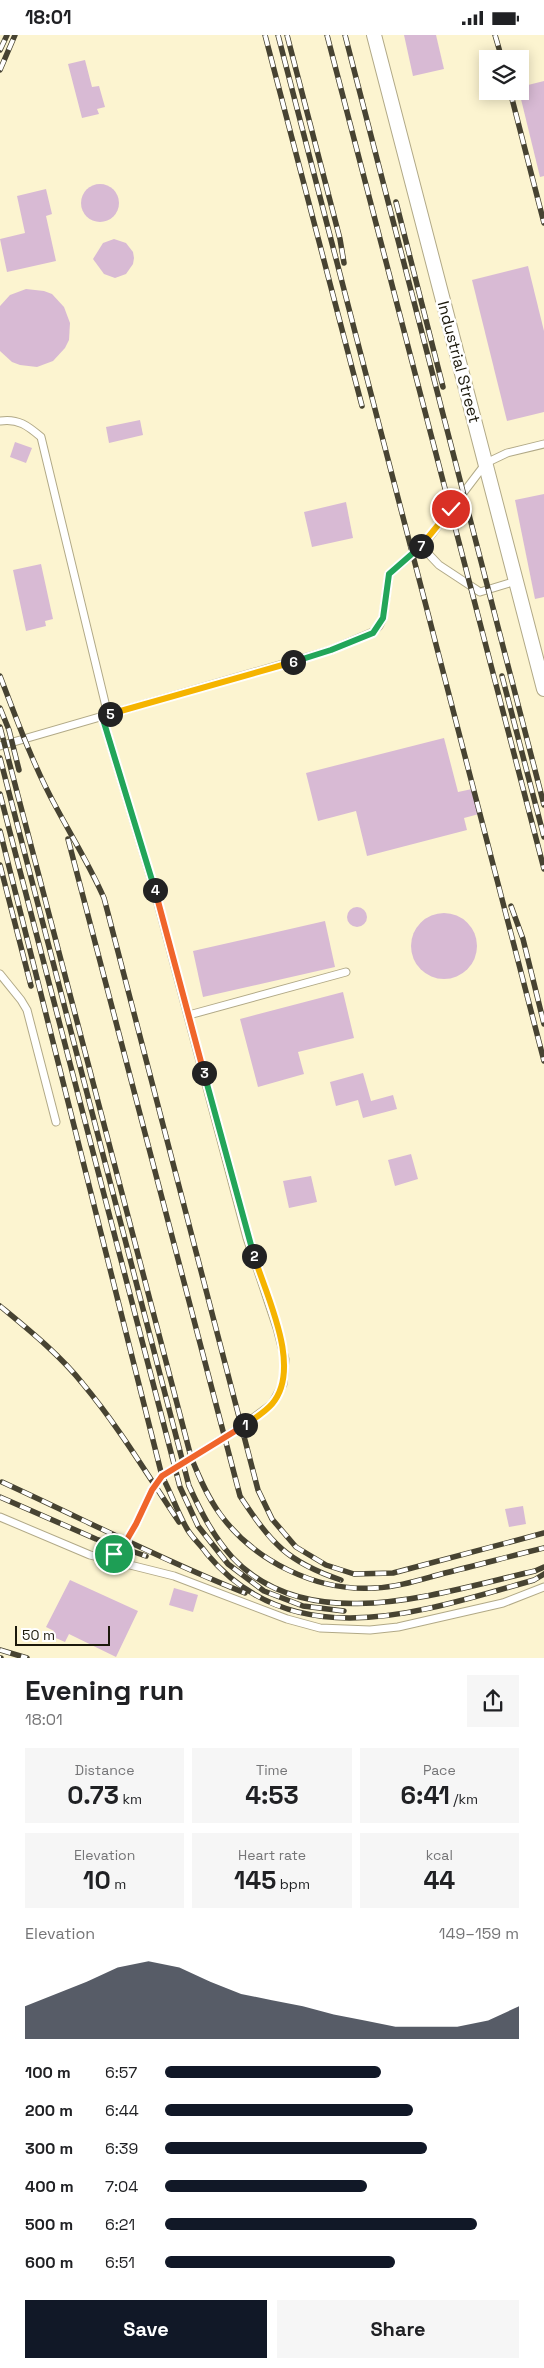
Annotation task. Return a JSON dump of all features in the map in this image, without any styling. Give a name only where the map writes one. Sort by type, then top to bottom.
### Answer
[{"type":"street","name":"Industrial Street","points":[[374,35],[543,681]]},
{"type":"lane","points":[[0,421],[11,419],[28,425],[41,437],[105,716],[189,1015],[247,1238],[284,1353],[283,1384],[272,1404],[256,1417],[162,1476],[152,1490],[122,1548],[105,1558]]},
{"type":"lane","points":[[0,747],[331,650],[373,633],[383,618],[389,574],[421,546],[486,463],[507,453],[544,444]]},
{"type":"lane","points":[[421,546],[439,565],[480,592],[516,581]]},
{"type":"lane","points":[[189,1015],[346,972]]},
{"type":"lane","points":[[0,973],[21,1000],[26,1010],[56,1122]]},
{"type":"lane","points":[[0,1517],[90,1555],[219,1591],[287,1619],[320,1628],[342,1630],[398,1627],[503,1603],[544,1587]]},
{"type":"building","points":[[404,35],[436,35],[444,69],[413,76]]},
{"type":"building","points":[[85,60],[92,87],[99,86],[105,107],[97,109],[99,114],[82,118],[68,64]]},
{"type":"building","points":[[544,81],[544,176],[540,177],[521,100],[529,100],[529,85]]},
{"type":"building","points":[[100,184],[107,185],[113,190],[118,196],[118,210],[113,216],[107,221],[100,222],[93,221],[87,216],[82,210],[81,203],[82,196],[87,190],[93,185]]},
{"type":"building","points":[[46,189],[52,214],[46,216],[56,261],[7,272],[0,239],[25,233],[17,196]]},
{"type":"building","points":[[114,239],[126,243],[133,252],[134,258],[133,264],[126,274],[115,278],[104,274],[93,259],[103,243]]},
{"type":"building","points":[[528,266],[544,331],[544,412],[507,421],[472,280]]},
{"type":"building","points":[[26,289],[52,294],[64,307],[70,323],[69,340],[65,348],[53,361],[37,367],[12,362],[0,351],[0,306],[10,295]]},
{"type":"building","points":[[140,420],[143,435],[109,443],[106,427]]},
{"type":"building","points":[[15,442],[32,448],[26,463],[10,457]]},
{"type":"building","points":[[544,494],[544,597],[535,599],[515,500]]},
{"type":"building","points":[[346,502],[353,538],[312,547],[304,512]]},
{"type":"building","points":[[41,564],[53,619],[45,621],[46,626],[26,631],[13,570]]},
{"type":"building","points":[[444,738],[458,792],[472,789],[479,814],[464,818],[467,830],[367,856],[356,811],[318,821],[306,773]]},
{"type":"building","points":[[357,907],[364,910],[367,917],[364,924],[357,927],[350,924],[347,917],[350,910]]},
{"type":"building","points":[[444,913],[457,916],[467,923],[474,933],[477,946],[474,959],[467,969],[457,976],[444,979],[431,976],[421,969],[414,959],[411,946],[414,933],[421,923],[431,916]]},
{"type":"building","points":[[325,921],[335,967],[203,997],[193,951]]},
{"type":"building","points":[[343,992],[354,1038],[298,1052],[304,1074],[258,1087],[240,1019]]},
{"type":"building","points":[[363,1073],[371,1101],[393,1095],[397,1109],[363,1118],[358,1100],[336,1106],[330,1082]]},
{"type":"building","points":[[411,1154],[418,1179],[395,1186],[388,1160]]},
{"type":"building","points":[[311,1176],[317,1202],[289,1208],[283,1181]]},
{"type":"building","points":[[523,1506],[526,1524],[509,1527],[505,1509]]},
{"type":"building","points":[[70,1580],[138,1611],[116,1657],[69,1634],[65,1642],[51,1636],[54,1631],[46,1627]]},
{"type":"building","points":[[174,1588],[198,1595],[193,1612],[169,1605]]},
{"type":"railway","points":[[0,50],[7,35]]},
{"type":"railway","points":[[0,70],[15,35]]},
{"type":"railway","points":[[265,35],[362,406]]},
{"type":"railway","points":[[278,35],[544,1061]]},
{"type":"railway","points":[[287,35],[340,239],[344,263]]},
{"type":"railway","points":[[327,35],[544,869]]},
{"type":"railway","points":[[345,35],[544,805]]},
{"type":"railway","points":[[495,35],[499,50]]},
{"type":"railway","points":[[512,100],[544,223]]},
{"type":"railway","points":[[396,202],[443,387]]},
{"type":"railway","points":[[0,676],[40,775],[104,898],[258,1490],[272,1519],[296,1547],[326,1565],[354,1574],[393,1573],[544,1533]]},
{"type":"railway","points":[[502,676],[544,837]]},
{"type":"railway","points":[[0,708],[9,730],[19,770]]},
{"type":"railway","points":[[0,727],[191,1457],[215,1507],[234,1531],[250,1546],[269,1559],[309,1579],[353,1588],[375,1588],[402,1584],[544,1548]]},
{"type":"railway","points":[[0,758],[189,1486],[213,1532],[232,1557],[263,1582],[298,1597],[337,1603],[377,1603],[418,1597],[535,1571],[544,1567]]},
{"type":"railway","points":[[0,794],[180,1487],[198,1526],[228,1564],[264,1591],[303,1606],[344,1611]]},
{"type":"railway","points":[[0,831],[162,1476],[191,1534],[207,1554],[242,1586],[279,1606],[320,1616],[362,1618],[405,1613],[449,1604],[492,1592],[534,1580],[544,1574]]},
{"type":"railway","points":[[68,839],[240,1496],[261,1526],[282,1549],[307,1566],[341,1580]]},
{"type":"railway","points":[[0,865],[31,986]]},
{"type":"railway","points":[[511,906],[523,939],[544,1024]]},
{"type":"railway","points":[[0,1306],[74,1373],[121,1434],[179,1522]]},
{"type":"railway","points":[[2,1482],[153,1553],[245,1593]]},
{"type":"railway","points":[[0,1497],[96,1539],[146,1556]]},
{"type":"railway","points":[[0,1650],[27,1658]]},
{"type":"route","points":[[114,1554],[122,1548],[152,1490],[162,1476],[204,1448],[241,1427],[272,1404],[283,1384],[285,1359],[277,1328],[247,1238],[200,1055],[154,888],[102,716],[144,706],[331,650],[373,633],[383,618],[389,574],[424,543],[451,509]]}]
